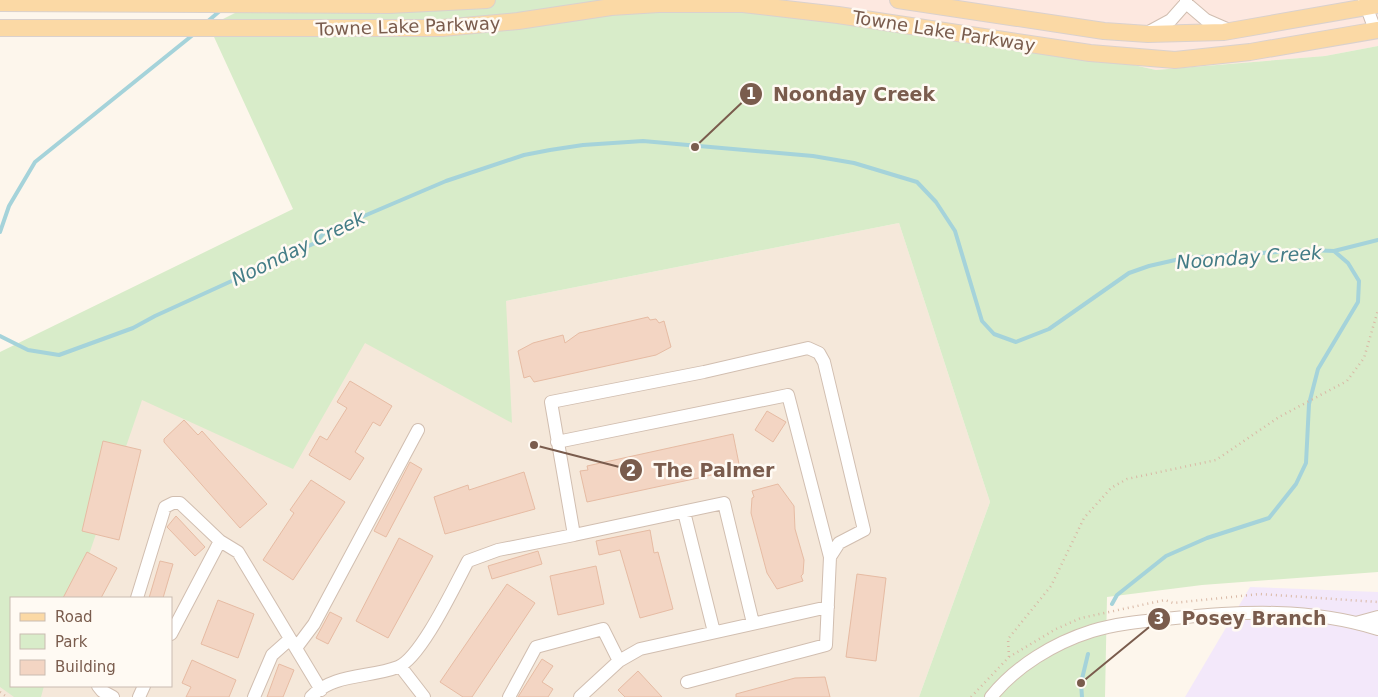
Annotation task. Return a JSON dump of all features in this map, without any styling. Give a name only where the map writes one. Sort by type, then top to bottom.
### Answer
[{"type":"main road","name":"Towne Lake Parkway","points":[[0,3],[432,4],[487,0]]},
{"type":"main road","name":"Towne Lake Parkway","points":[[898,0],[935,3],[1104,31],[1144,34],[1190,34],[1232,30],[1372,4]]},
{"type":"main road","points":[[1325,14],[1341,0]]},
{"type":"main road","name":"Towne Lake Parkway","points":[[0,28],[442,28],[518,21],[611,7],[743,1],[1081,52],[1145,59],[1175,60],[1214,56],[1376,30]]},
{"type":"street","points":[[1144,34],[1171,20],[1186,2],[1206,20],[1232,30]]},
{"type":"street","points":[[1372,4],[1376,30]]},
{"type":"street","points":[[574,535],[551,402],[704,372],[808,348],[819,353],[824,362],[864,530],[839,543],[830,557]]},
{"type":"street","points":[[558,442],[788,395],[830,557],[826,645],[687,682]]},
{"type":"street","points":[[254,697],[272,655],[293,643],[314,624],[418,430]]},
{"type":"street","points":[[137,597],[165,507],[173,503],[180,503],[220,541],[238,552],[293,643],[316,693],[347,678],[400,666],[427,638],[468,561],[498,550],[724,503],[753,623]]},
{"type":"street","points":[[684,512],[714,632]]},
{"type":"street","points":[[172,632],[220,541]]},
{"type":"street","points":[[580,697],[619,661],[640,649],[828,608]]},
{"type":"street","points":[[991,697],[1035,658],[1073,638],[1110,627],[1187,617],[1250,613],[1308,614],[1355,623],[1378,630]]},
{"type":"street","points":[[1355,623],[1378,617]]},
{"type":"street","points":[[1355,623],[1378,638]]},
{"type":"street","points":[[509,697],[536,647],[603,629],[619,661]]},
{"type":"street","points":[[400,666],[424,697]]},
{"type":"street","points":[[99,687],[113,697]]},
{"type":"path","points":[[1009,657],[1008,638],[1051,586],[1084,518],[1111,488],[1127,479],[1216,460],[1279,417],[1347,381],[1364,358],[1378,310]]},
{"type":"path","points":[[0,692],[7,697]]},
{"type":"shaded area","points":[[692,0],[1378,0],[1378,46],[1325,56],[1156,70],[1044,45]]},
{"type":"shaded area","points":[[899,223],[990,502],[919,697],[0,697],[0,665],[10,687],[172,687],[172,597],[33,597],[135,388],[506,312],[506,301]]},
{"type":"shaded area","points":[[1250,587],[1378,592],[1378,697],[1185,697]]},
{"type":"green space","points":[[261,0],[692,0],[1044,45],[1156,70],[1325,56],[1378,46],[1378,572],[1202,585],[1107,597],[1105,697],[919,697],[990,502],[899,223],[506,301],[512,423],[365,343],[293,469],[142,400],[74,597],[10,597],[10,687],[44,687],[41,697],[14,697],[0,687],[0,352],[293,209],[209,26]]},
{"type":"building","points":[[648,317],[650,320],[656,319],[659,323],[664,321],[671,347],[656,355],[534,382],[530,376],[524,378],[518,351],[533,343],[563,335],[565,343],[579,333]]},
{"type":"building","points":[[350,381],[392,406],[380,426],[373,422],[355,452],[364,458],[350,480],[309,455],[320,436],[327,440],[347,408],[337,402]]},
{"type":"building","points":[[767,411],[786,422],[773,442],[755,430]]},
{"type":"building","points":[[184,420],[198,435],[202,431],[267,504],[240,528],[164,442],[164,439]]},
{"type":"building","points":[[733,434],[740,469],[587,502],[580,471],[588,470],[587,466]]},
{"type":"building","points":[[103,441],[141,450],[119,540],[82,531]]},
{"type":"building","points":[[410,462],[422,469],[386,537],[374,531]]},
{"type":"building","points":[[524,472],[535,509],[445,534],[434,497],[468,485],[469,490]]},
{"type":"building","points":[[311,480],[345,502],[293,580],[263,560],[294,513],[290,510]]},
{"type":"building","points":[[778,484],[794,506],[795,529],[804,560],[803,574],[801,576],[803,581],[777,589],[767,573],[751,513],[752,498],[754,497],[752,491]]},
{"type":"building","points":[[176,516],[205,547],[195,556],[167,527]]},
{"type":"building","points":[[650,530],[654,553],[658,552],[673,609],[640,618],[620,550],[599,555],[596,541]]},
{"type":"building","points":[[399,538],[433,556],[388,638],[356,621]]},
{"type":"building","points":[[538,551],[542,564],[492,579],[488,566]]},
{"type":"building","points":[[87,552],[117,568],[102,597],[64,597]]},
{"type":"building","points":[[160,561],[173,564],[163,597],[149,597]]},
{"type":"building","points":[[596,566],[604,604],[558,615],[550,576]]},
{"type":"building","points":[[857,574],[886,578],[876,661],[846,657]]},
{"type":"building","points":[[507,584],[535,603],[472,697],[463,697],[440,682]]},
{"type":"building","points":[[218,600],[254,614],[238,658],[201,644]]},
{"type":"building","points":[[330,612],[342,618],[328,644],[316,638]]},
{"type":"building","points":[[542,659],[553,666],[542,682],[553,689],[548,697],[518,697]]},
{"type":"building","points":[[192,660],[236,680],[229,697],[186,697],[191,687],[182,683]]},
{"type":"building","points":[[279,664],[294,670],[283,697],[267,697]]},
{"type":"building","points":[[638,671],[662,697],[625,697],[618,690]]},
{"type":"building","points":[[825,677],[830,697],[736,697],[736,694],[795,678]]},
{"type":"waterway","name":"Noonday Creek","points":[[207,22],[222,9]]},
{"type":"waterway","name":"Noonday Creek","points":[[0,232],[9,206],[35,162],[194,34]]},
{"type":"waterway","name":"Noonday Creek","points":[[0,336],[28,350],[59,355],[133,328],[155,316],[315,243],[324,233],[446,181],[524,155],[583,145],[643,141],[813,156],[854,163],[917,182],[936,202],[955,231],[982,321],[994,334],[1016,342],[1049,329],[1129,273],[1149,266],[1184,258],[1309,250],[1334,251],[1378,240]]},
{"type":"waterway","points":[[1112,604],[1117,595],[1166,556],[1207,538],[1269,518],[1296,484],[1306,463],[1309,404],[1318,369],[1358,302],[1359,281],[1348,263],[1334,251]]},
{"type":"waterway","points":[[1082,697],[1081,683],[1088,654]]},
{"type":"place","name":"Noonday Creek","points":[[695,147]]},
{"type":"place","name":"The Palmer","points":[[534,445]]},
{"type":"place","name":"Posey Branch","points":[[1081,683]]}]
